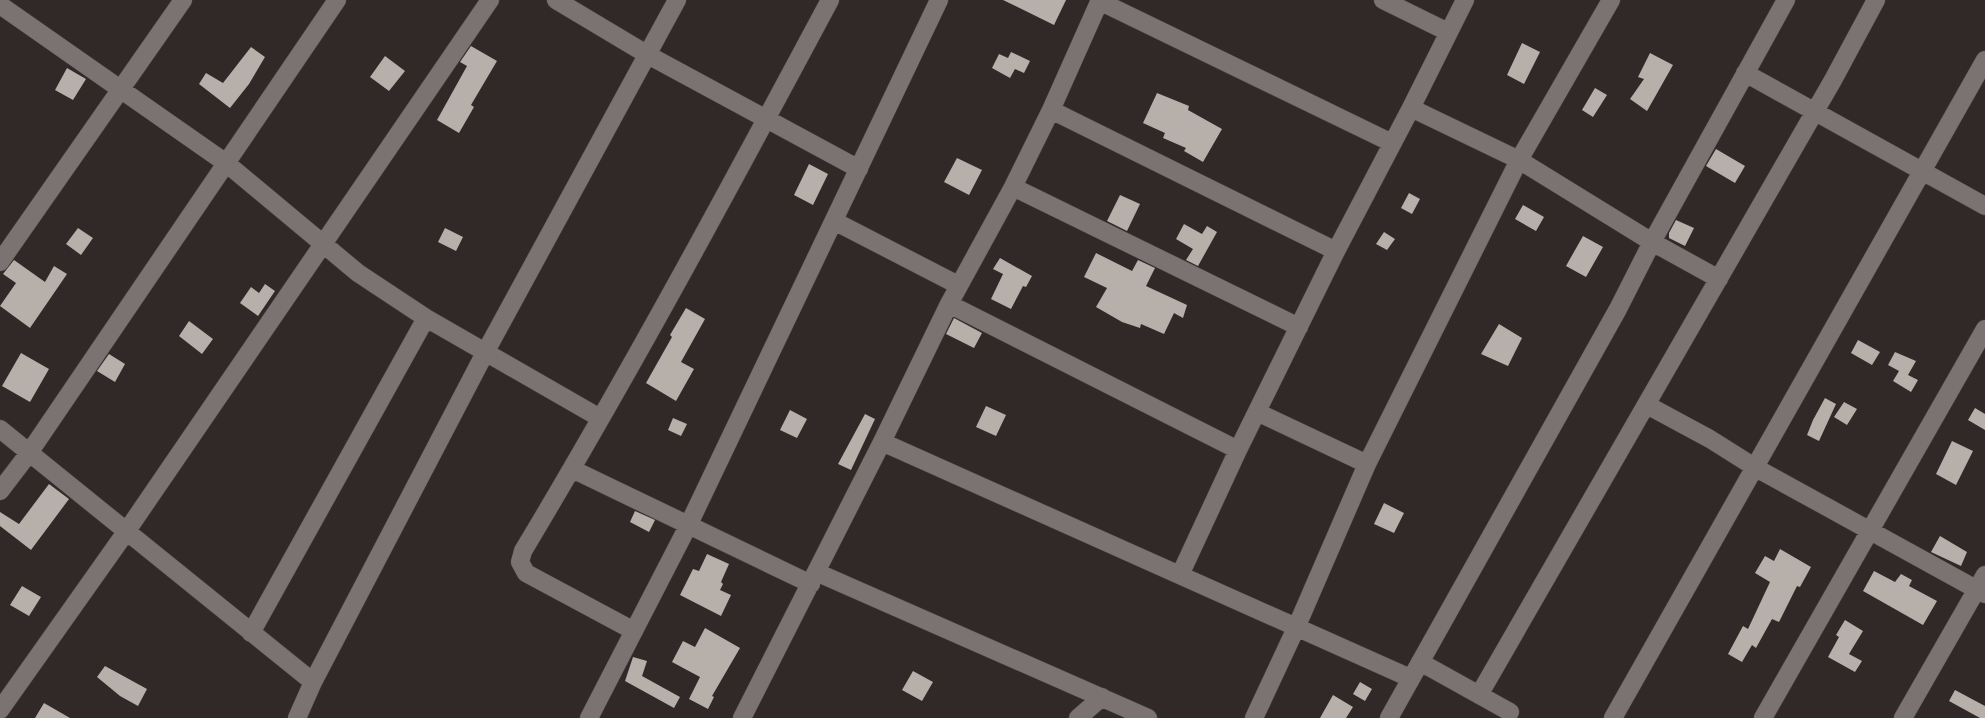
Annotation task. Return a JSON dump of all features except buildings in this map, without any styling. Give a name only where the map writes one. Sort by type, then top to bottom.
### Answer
[{"type":"street","points":[[0,262],[183,0]]},
{"type":"street","points":[[0,491],[28,453],[338,0]]},
{"type":"street","points":[[0,710],[126,532],[490,0]]},
{"type":"street","points":[[556,0],[648,55],[858,169]]},
{"type":"street","points":[[297,718],[313,682],[486,351],[677,0]]},
{"type":"street","points":[[634,631],[526,573],[520,562],[522,551],[572,469],[766,119],[830,0]]},
{"type":"street","points":[[589,718],[688,526],[939,0]]},
{"type":"street","points":[[1384,0],[1448,32]]},
{"type":"street","points":[[1180,575],[1238,450],[1336,251],[1392,143],[1412,108],[1464,0]]},
{"type":"street","points":[[1254,718],[1296,628],[1367,464],[1519,160],[1611,0]]},
{"type":"street","points":[[1388,718],[1618,309],[1652,242],[1786,0]]},
{"type":"street","points":[[1480,695],[1815,112],[1876,0]]},
{"type":"street","points":[[742,718],[882,442],[948,304],[1013,187],[1051,110],[1100,1],[1392,143]]},
{"type":"street","points":[[0,5],[226,163],[322,244],[358,272],[426,318],[486,351],[600,418]]},
{"type":"street","points":[[1612,718],[1756,468],[1985,60]]},
{"type":"street","points":[[1745,74],[1985,206]]},
{"type":"street","points":[[1412,108],[1519,160],[1652,242],[1719,279]]},
{"type":"street","points":[[1051,110],[1336,251]]},
{"type":"street","points":[[1013,187],[1299,327]]},
{"type":"street","points":[[834,222],[958,285]]},
{"type":"street","points":[[948,304],[1238,450]]},
{"type":"street","points":[[251,633],[426,318]]},
{"type":"street","points":[[1763,718],[1985,328]]},
{"type":"street","points":[[1648,405],[1710,439],[1756,468],[1869,530],[1982,586],[1903,718]]},
{"type":"street","points":[[1257,412],[1367,464]]},
{"type":"street","points":[[0,429],[313,682]]},
{"type":"street","points":[[882,442],[1410,678]]},
{"type":"street","points":[[572,469],[688,526],[1102,697],[1148,718]]},
{"type":"street","points":[[1420,662],[1480,695],[1512,716]]},
{"type":"street","points":[[1078,718],[1102,697]]}]
